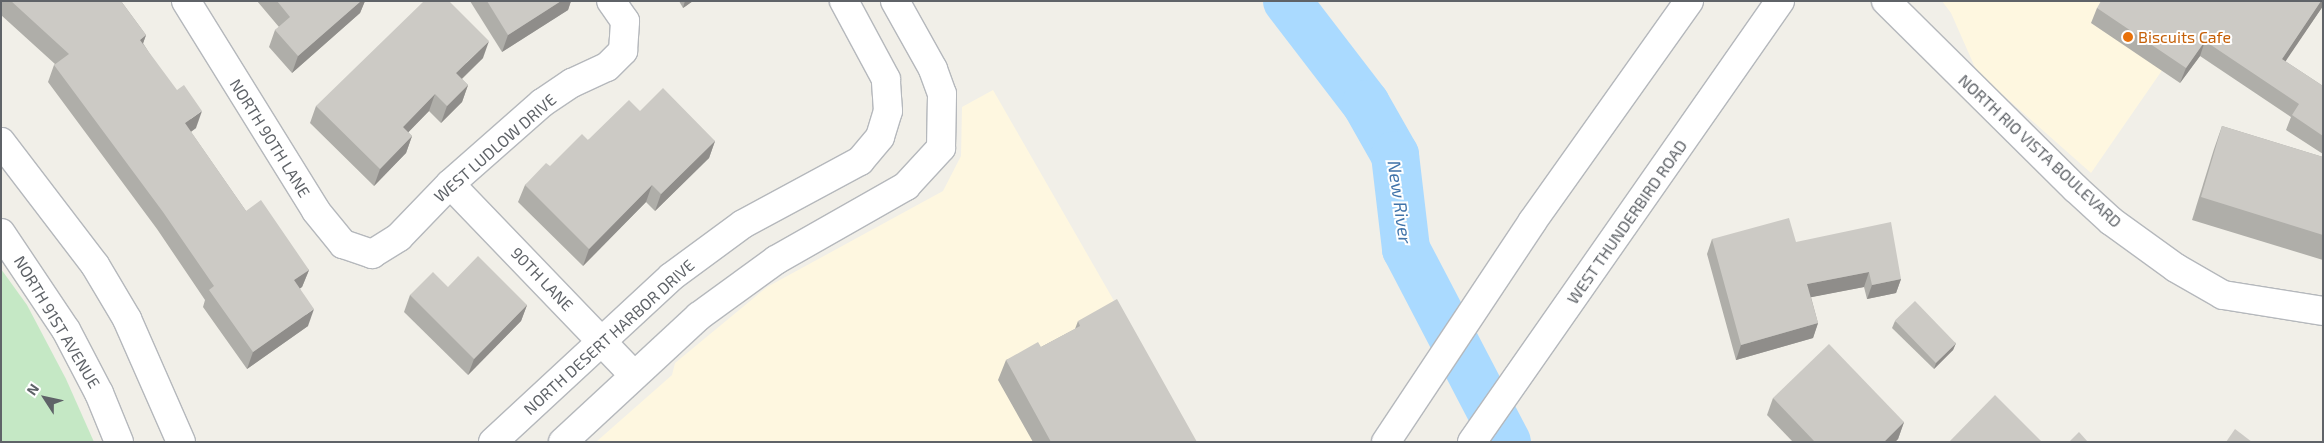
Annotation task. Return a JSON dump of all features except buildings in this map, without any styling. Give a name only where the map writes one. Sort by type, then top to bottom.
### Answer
[{"type":"street","name":"NORTH 90TH LANE","points":[[186,1],[316,212],[343,244],[372,254]]},
{"type":"street","name":"WEST LUDLOW DRIVE","points":[[372,254],[399,237],[450,184],[542,103],[572,83],[608,66],[623,51],[625,21],[611,1]]},
{"type":"street","name":"NORTH DESERT HARBOR DRIVE","points":[[493,442],[671,277],[743,224],[860,161],[880,137],[888,111],[886,79],[844,1]]},
{"type":"street","points":[[563,442],[699,316],[776,260],[906,186],[942,148],[942,94],[933,69],[895,1]]},
{"type":"street","points":[[1386,442],[1532,222],[1689,1]]},
{"type":"street","name":"WEST THUNDERBIRD ROAD","points":[[1472,442],[1780,1]]},
{"type":"street","name":"NORTH RIO VISTA BOULEVARD","points":[[1886,1],[2075,188],[2111,221],[2168,262],[2223,295],[2323,311]]},
{"type":"street","points":[[1,142],[95,265],[127,319],[181,442]]},
{"type":"street","name":"90TH LANE","points":[[450,184],[634,375]]},
{"type":"street","name":"NORTH 91ST AVENUE","points":[[1,233],[66,330],[99,393],[119,442]]},
{"type":"shaded area","points":[[1942,1],[2210,1],[2091,173],[1977,72],[1951,13]]},
{"type":"shaded area","points":[[993,90],[1195,442],[596,442],[672,375],[675,363],[767,287],[943,191],[961,156],[962,107]]},
{"type":"green space","points":[[1,269],[27,305],[66,379],[94,442],[1,442]]},
{"type":"waterway","name":"New River","points":[[1287,1],[1366,104],[1395,155],[1406,249],[1507,442]]},
{"type":"place","name":"Biscuits Cafe","points":[[2128,37]]}]
